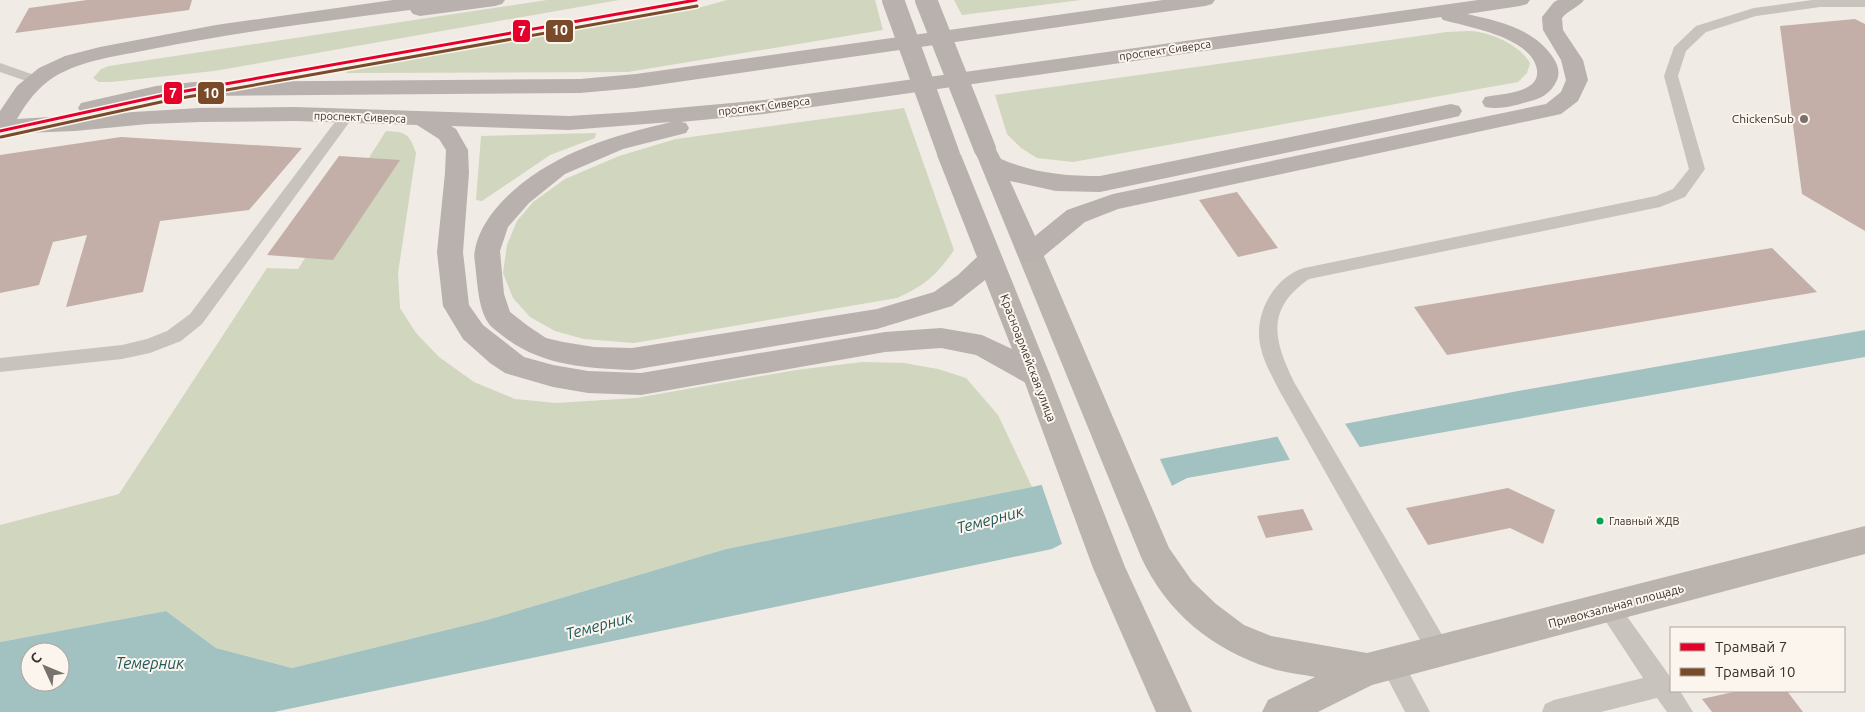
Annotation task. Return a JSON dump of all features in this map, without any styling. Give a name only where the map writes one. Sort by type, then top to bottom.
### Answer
[{"type":"main road","points":[[1,127],[23,91],[35,80],[53,69],[90,55],[184,36],[439,0]]},
{"type":"main road","points":[[138,46],[183,43],[494,0]]},
{"type":"main road","name":"Красноармейская улица","points":[[893,0],[949,155],[1036,375],[1109,568],[1174,712]]},
{"type":"main road","points":[[926,0],[988,157],[1030,254],[1076,216],[1113,202],[1552,109],[1570,96],[1577,80],[1572,60],[1552,30],[1552,18],[1560,6],[1574,0]]},
{"type":"main road","points":[[1,127],[156,93],[194,89],[580,86],[636,81],[1204,0]]},
{"type":"main road","name":"проспект Сиверса","points":[[1,127],[75,124],[165,116],[294,114],[425,120],[569,123],[764,107],[1520,0]]},
{"type":"main road","points":[[988,157],[1034,180],[1061,185],[1100,184],[1528,95],[1544,84],[1548,72],[1546,60],[1522,40],[1508,32],[1476,21],[1432,12]]},
{"type":"main road","points":[[764,107],[616,144],[556,169],[521,197],[497,224],[487,251],[491,294],[499,318],[538,346],[563,353],[594,358],[632,359],[877,319],[943,299],[967,282],[990,260]]},
{"type":"main road","points":[[425,120],[448,134],[457,150],[457,173],[450,252],[456,306],[473,332],[515,365],[553,376],[588,382],[641,384],[885,342],[941,338],[982,346],[1036,375]]},
{"type":"main road","name":"Привокзальная площадь","points":[[1030,254],[1158,557],[1180,592],[1204,615],[1232,636],[1271,652],[1380,667]]},
{"type":"main road","name":"Привокзальная площадь","points":[[1280,712],[1380,667],[1440,653],[1865,540]]},
{"type":"lane","points":[[1440,653],[1286,384],[1268,344],[1269,322],[1274,304],[1287,285],[1304,274],[1660,201],[1679,193],[1697,169],[1672,76],[1679,50],[1701,29],[1754,12],[1820,3],[1865,3]]},
{"type":"lane","points":[[0,67],[35,80]]},
{"type":"lane","points":[[0,365],[122,352],[150,346],[174,336],[196,319],[346,117]]},
{"type":"lane","points":[[1608,608],[1681,712]]},
{"type":"lane","points":[[1380,667],[1418,712]]},
{"type":"lane","points":[[1554,712],[1662,685]]},
{"type":"green space","points":[[547,0],[619,0],[214,71],[111,82],[99,82],[93,78],[101,69],[109,66]]},
{"type":"green space","points":[[727,0],[875,0],[883,30],[628,72],[346,73],[346,70],[698,8]]},
{"type":"green space","points":[[954,0],[1081,0],[962,15]]},
{"type":"green space","points":[[1447,32],[1478,32],[1508,43],[1521,52],[1530,63],[1527,73],[1518,82],[1073,162],[1037,158],[1021,148],[1007,134],[995,95]]},
{"type":"green space","points":[[904,108],[954,250],[929,279],[897,298],[634,343],[584,339],[555,331],[530,317],[513,298],[503,273],[507,245],[517,221],[533,202],[565,179],[619,156],[676,139]]},
{"type":"green space","points":[[386,131],[406,135],[416,153],[398,273],[400,308],[416,333],[439,357],[474,382],[515,399],[556,403],[636,398],[796,370],[862,362],[904,363],[938,369],[966,378],[998,415],[1032,487],[726,549],[487,620],[292,668],[216,648],[166,611],[0,642],[0,525],[119,494],[267,268],[298,269]]},
{"type":"green space","points":[[596,133],[595,138],[550,155],[482,201],[476,200],[481,136]]},
{"type":"water","name":"Темерник","points":[[1865,330],[1865,357],[1187,478],[1052,549],[274,712],[0,712],[0,642],[166,611],[216,648],[292,668],[487,620],[726,549],[1032,487],[1139,463],[1518,391]]},
{"type":"pier","points":[[1344,422],[1361,449],[1291,462],[1276,434]]},
{"type":"pier","points":[[1159,457],[1173,488],[1063,547],[1041,483]]},
{"type":"building","points":[[87,0],[192,0],[189,10],[15,33],[29,8]]},
{"type":"building","points":[[1855,19],[1865,24],[1865,231],[1802,194],[1780,26]]},
{"type":"building","points":[[121,137],[302,148],[249,210],[160,221],[143,292],[66,307],[87,235],[53,242],[39,285],[0,293],[0,155]]},
{"type":"building","points":[[339,156],[400,160],[333,260],[267,255]]},
{"type":"building","points":[[1237,192],[1278,248],[1238,257],[1199,200]]},
{"type":"building","points":[[1772,248],[1817,292],[1447,355],[1414,307]]},
{"type":"building","points":[[1508,488],[1555,510],[1543,544],[1510,528],[1428,545],[1406,508]]},
{"type":"building","points":[[1303,509],[1313,530],[1266,538],[1257,516]]},
{"type":"building","points":[[1734,692],[1788,692],[1803,712],[1712,712],[1702,699]]},
{"type":"tram line","name":"7","points":[[0,131],[169,94],[696,0]]},
{"type":"tram line","name":"10","points":[[1,137],[170,100],[697,6]]},
{"type":"place","name":"ChickenSub","points":[[1804,119]]},
{"type":"place","name":"Главный ЖДВ","points":[[1600,521]]}]
